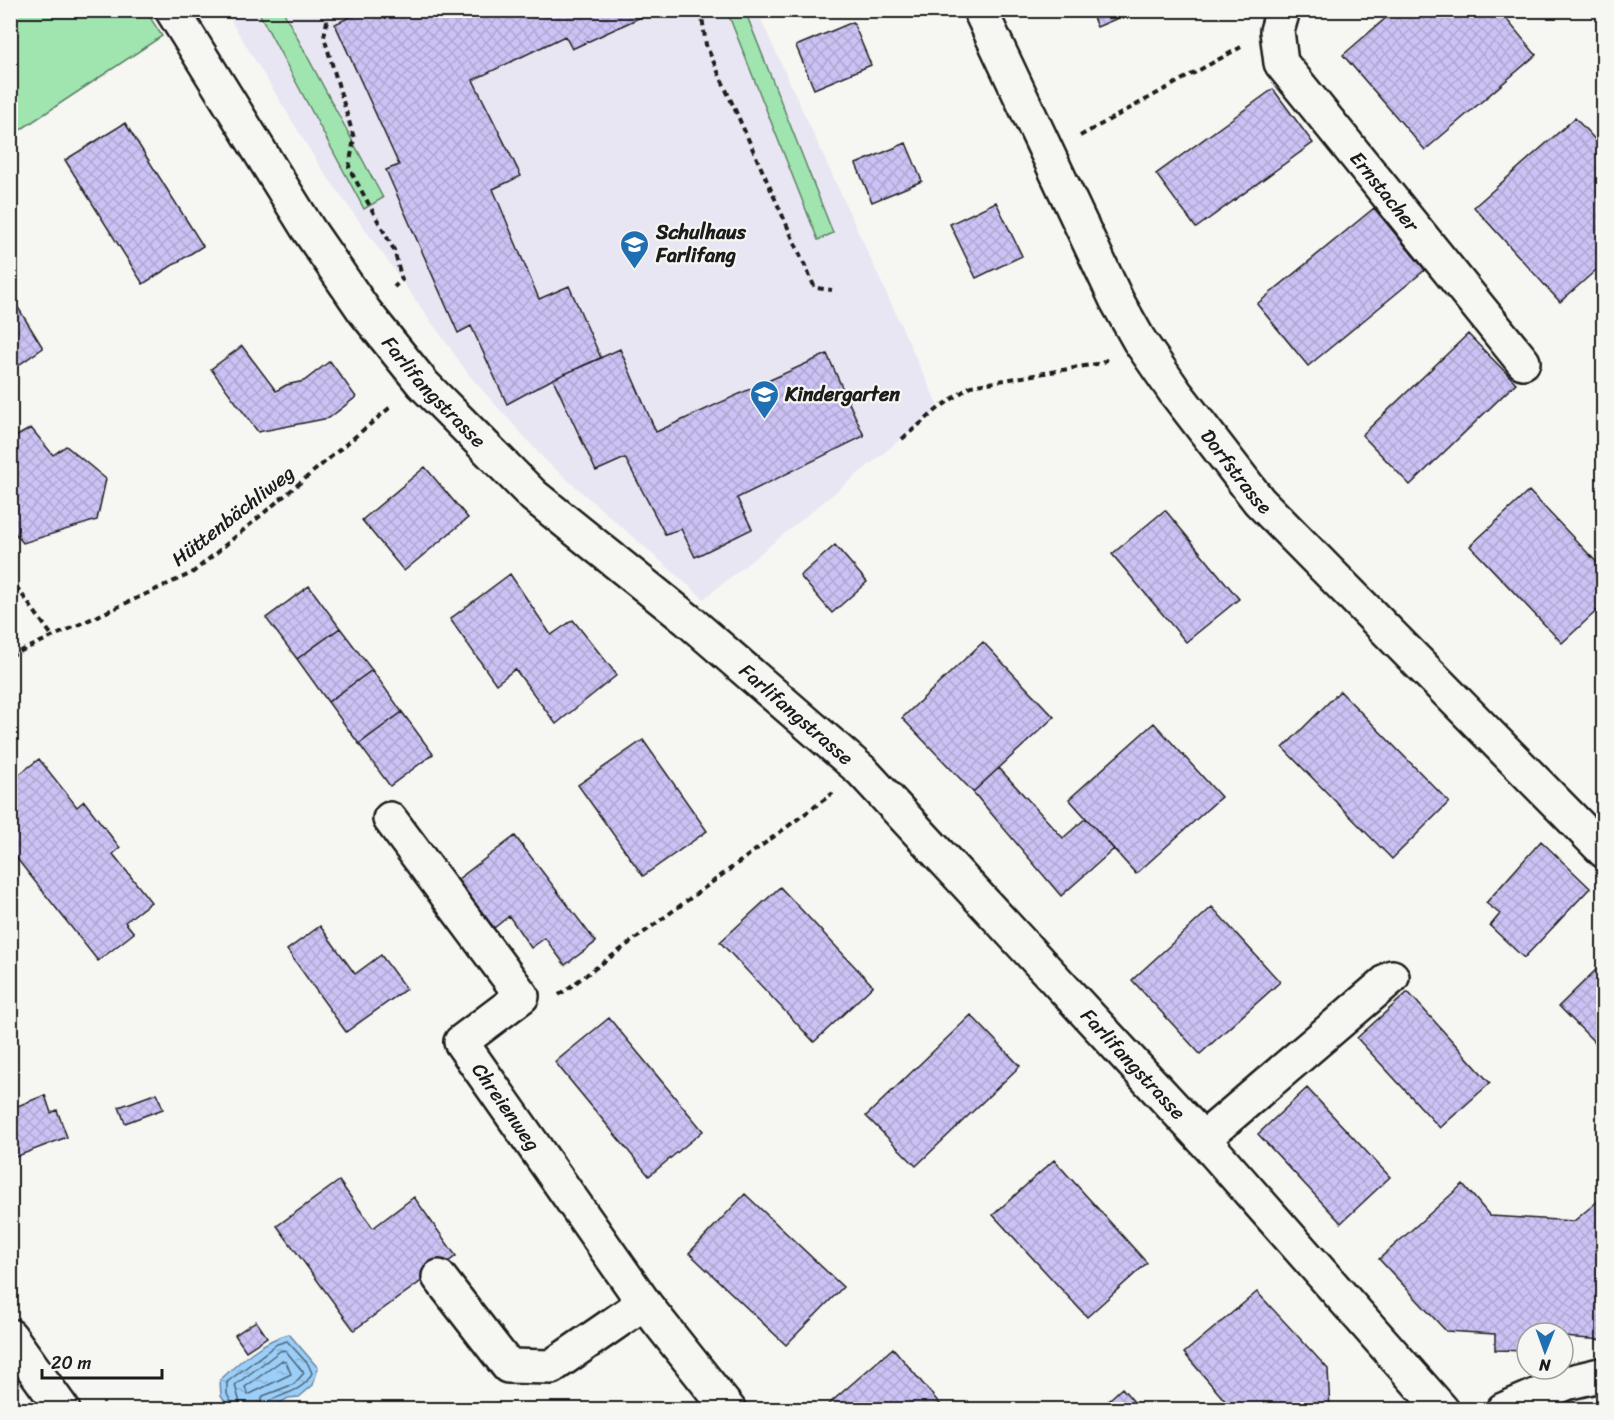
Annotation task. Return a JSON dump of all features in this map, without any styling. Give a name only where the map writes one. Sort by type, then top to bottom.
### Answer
[{"type":"street","name":"Farlifangstrasse","points":[[172,10],[308,230],[365,312],[423,384],[534,496],[688,620],[862,771],[1203,1139],[1442,1410]]},
{"type":"street","name":"Dorfstrasse","points":[[980,10],[1117,301],[1139,340],[1175,392],[1258,501],[1604,851]]},
{"type":"street","name":"Ernstacher","points":[[1280,21],[1281,63],[1522,362]]},
{"type":"street","points":[[390,819],[522,996]]},
{"type":"street","points":[[1203,1139],[1392,977]]},
{"type":"street","name":"Chreienweg","points":[[522,996],[461,1042],[644,1303],[729,1410]]},
{"type":"street","points":[[438,1277],[508,1366],[551,1367],[644,1303]]},
{"type":"street","points":[[10,1336],[63,1410]]},
{"type":"street","points":[[1503,1410],[1566,1383],[1604,1374]]},
{"type":"path","points":[[329,10],[324,37],[354,138],[349,168],[394,250],[402,280],[394,287]]},
{"type":"path","points":[[701,10],[706,45],[815,288],[832,290]]},
{"type":"path","points":[[1079,136],[1232,51],[1280,21]]},
{"type":"path","points":[[902,439],[939,408],[971,386],[1102,363],[1111,358]]},
{"type":"path","name":"Hüttenbächliweg","points":[[10,656],[192,573],[393,405]]},
{"type":"path","points":[[10,578],[53,637]]},
{"type":"path","points":[[522,996],[534,1013],[862,771]]},
{"type":"shaded area","name":"Schulhaus Farlifang","points":[[225,11],[757,11],[939,408],[704,599],[545,460],[470,376],[319,165]]},
{"type":"green space","points":[[11,10],[146,11],[162,36],[11,136]]},
{"type":"green space","points":[[258,11],[283,11],[383,198],[364,209]]},
{"type":"green space","points":[[727,11],[745,11],[833,233],[818,240]]},
{"type":"water","points":[[289,1334],[318,1368],[313,1385],[299,1397],[288,1398],[270,1409],[230,1409],[221,1396],[220,1380],[261,1346]]},
{"type":"building","points":[[365,10],[656,10],[572,49],[565,36],[473,80],[521,176],[493,189],[539,299],[569,286],[601,358],[553,379],[507,404],[471,326],[458,333],[386,170],[399,165],[335,24]]},
{"type":"building","points":[[1090,10],[1137,10],[1097,27]]},
{"type":"building","points":[[1395,10],[1499,10],[1536,55],[1425,150],[1343,55]]},
{"type":"building","points":[[853,22],[871,65],[814,89],[796,46]]},
{"type":"building","points":[[1273,89],[1313,143],[1196,228],[1156,174]]},
{"type":"building","points":[[1575,118],[1604,149],[1604,263],[1560,302],[1474,207]]},
{"type":"building","points":[[125,123],[203,246],[143,284],[65,160]]},
{"type":"building","points":[[906,143],[922,181],[872,202],[856,164]]},
{"type":"building","points":[[996,202],[1022,256],[976,278],[950,224]]},
{"type":"building","points":[[1374,208],[1425,270],[1308,366],[1257,304]]},
{"type":"building","points":[[10,300],[14,301],[43,348],[10,371]]},
{"type":"building","points":[[1468,334],[1516,383],[1410,485],[1362,435]]},
{"type":"building","points":[[242,346],[276,391],[286,385],[304,381],[330,361],[356,397],[329,418],[258,432],[211,369]]},
{"type":"building","points":[[620,349],[656,432],[827,354],[864,436],[737,498],[752,529],[695,557],[681,529],[665,534],[625,458],[596,471],[553,379]]},
{"type":"building","points":[[31,428],[53,455],[66,446],[106,479],[97,520],[23,543],[10,527],[10,440]]},
{"type":"building","points":[[425,467],[468,518],[404,571],[362,520]]},
{"type":"building","points":[[1529,491],[1604,570],[1604,604],[1562,643],[1470,546]]},
{"type":"building","points":[[1165,510],[1239,599],[1186,642],[1112,554]]},
{"type":"building","points":[[835,545],[867,582],[832,613],[800,576]]},
{"type":"building","points":[[510,574],[551,635],[573,620],[617,675],[556,724],[515,669],[496,684],[450,619]]},
{"type":"building","points":[[309,586],[340,628],[297,659],[266,618]]},
{"type":"building","points":[[340,628],[372,670],[328,702],[297,659]]},
{"type":"building","points":[[983,642],[1054,717],[973,792],[902,718]]},
{"type":"building","points":[[372,670],[402,712],[359,744],[328,702]]},
{"type":"building","points":[[1340,691],[1449,802],[1392,859],[1283,748]]},
{"type":"building","points":[[402,712],[433,754],[390,786],[359,744]]},
{"type":"building","points":[[1154,723],[1221,797],[1136,874],[1069,799]]},
{"type":"building","points":[[643,740],[707,831],[643,876],[578,785]]},
{"type":"building","points":[[39,759],[77,807],[84,801],[120,848],[113,854],[151,902],[125,922],[134,933],[98,961],[10,850],[10,775],[13,779]]},
{"type":"building","points":[[999,768],[1063,838],[1086,818],[1114,849],[1061,896],[973,792]]},
{"type":"building","points":[[515,836],[596,942],[565,965],[545,938],[531,948],[509,916],[494,928],[457,880]]},
{"type":"building","points":[[1541,841],[1590,888],[1524,958],[1490,926],[1500,914],[1486,903]]},
{"type":"building","points":[[780,887],[873,986],[814,1042],[720,942]]},
{"type":"building","points":[[1212,907],[1280,982],[1200,1054],[1132,980]]},
{"type":"building","points":[[320,926],[355,974],[381,955],[406,989],[346,1032],[287,950]]},
{"type":"building","points":[[1604,962],[1604,1052],[1559,1006]]},
{"type":"building","points":[[1408,992],[1490,1083],[1440,1128],[1357,1038]]},
{"type":"building","points":[[971,1015],[1020,1066],[916,1166],[866,1116]]},
{"type":"building","points":[[609,1018],[703,1131],[649,1176],[555,1062]]},
{"type":"building","points":[[1307,1088],[1390,1177],[1341,1223],[1258,1134]]},
{"type":"building","points":[[157,1093],[163,1109],[125,1123],[119,1107]]},
{"type":"building","points":[[45,1095],[51,1113],[57,1110],[67,1137],[10,1159],[10,1109]]},
{"type":"building","points":[[1054,1160],[1147,1263],[1087,1317],[993,1215]]},
{"type":"building","points":[[339,1181],[373,1228],[414,1197],[456,1256],[354,1330],[277,1226]]},
{"type":"building","points":[[1463,1184],[1490,1216],[1574,1221],[1604,1196],[1604,1340],[1575,1338],[1575,1321],[1515,1321],[1515,1351],[1495,1350],[1495,1334],[1446,1331],[1379,1259]]},
{"type":"building","points":[[745,1194],[843,1287],[786,1345],[689,1253]]},
{"type":"building","points":[[1257,1292],[1328,1369],[1330,1410],[1233,1410],[1184,1353]]},
{"type":"building","points":[[256,1321],[267,1337],[246,1351],[235,1335]]},
{"type":"building","points":[[893,1348],[945,1410],[822,1410]]},
{"type":"building","points":[[1122,1388],[1141,1410],[1098,1410]]},
{"type":"place","name":"Schulhaus Farlifang","points":[[635,270]]},
{"type":"place","name":"Kindergarten","points":[[764,420]]}]
